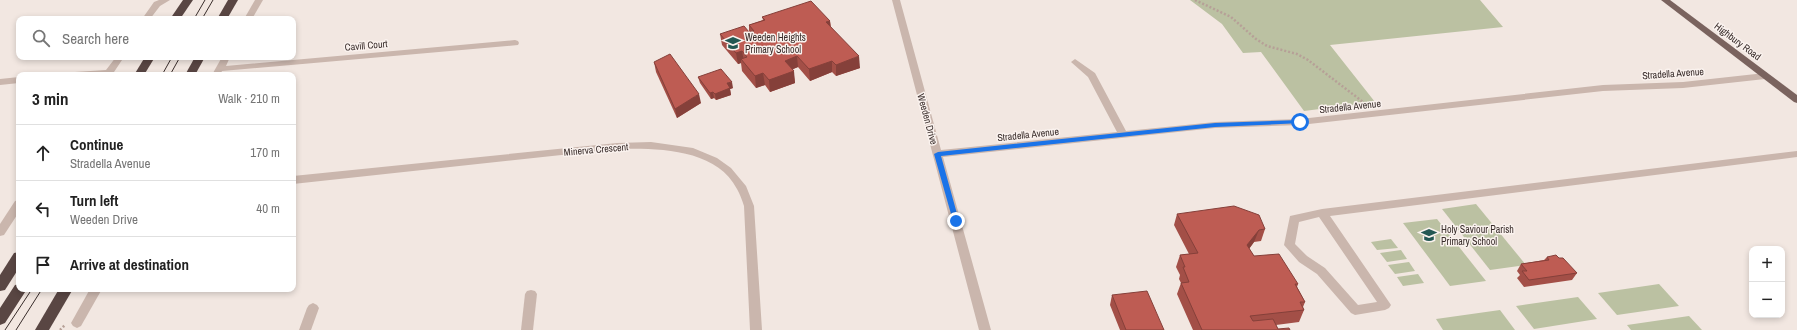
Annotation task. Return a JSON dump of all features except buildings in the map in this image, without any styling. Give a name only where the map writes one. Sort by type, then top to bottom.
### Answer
[{"type":"highway","points":[[177,16],[188,0]]},
{"type":"highway","points":[[224,16],[233,0]]},
{"type":"highway","points":[[141,72],[148,60]]},
{"type":"highway","points":[[192,72],[198,60]]},
{"type":"highway","points":[[0,286],[16,262]]},
{"type":"highway","points":[[0,319],[18,292]]},
{"type":"highway","points":[[42,330],[64,292]]},
{"type":"main road","name":"Highbury Road","points":[[1665,0],[1797,100]]},
{"type":"street","points":[[148,16],[157,4],[166,0]]},
{"type":"street","points":[[250,16],[259,0]]},
{"type":"street","name":"Weeden Drive","points":[[896,0],[985,330]]},
{"type":"street","name":"Cavill Court","points":[[218,72],[516,43]]},
{"type":"street","points":[[110,72],[118,60]]},
{"type":"street","points":[[218,72],[224,60]]},
{"type":"street","points":[[1075,62],[1092,75],[1123,135]]},
{"type":"street","name":"Stradella Avenue","points":[[938,154],[1215,125],[1300,122],[1603,88],[1683,85],[1765,76]]},
{"type":"street","points":[[0,82],[16,80]]},
{"type":"street","name":"Minerva Crescent","points":[[296,180],[617,146],[651,145],[693,150],[713,160],[727,170],[741,186],[749,206],[756,330]]},
{"type":"street","points":[[1322,213],[1385,306],[1355,310],[1321,271],[1303,259],[1289,245],[1294,218],[1322,213],[1797,154]]},
{"type":"street","points":[[0,232],[16,208]]},
{"type":"street","points":[[77,323],[94,292]]},
{"type":"street","points":[[527,330],[532,294]]},
{"type":"street","points":[[305,330],[313,308]]},
{"type":"path","points":[[1195,0],[1231,17],[1256,39],[1267,46],[1297,54],[1308,60],[1351,94],[1368,105]]},
{"type":"green space","points":[[1190,0],[1480,0],[1503,27],[1330,45],[1375,102],[1304,111],[1261,52],[1243,53],[1222,24]]},
{"type":"green space","points":[[1476,204],[1526,265],[1490,270],[1442,209]]},
{"type":"green space","points":[[1437,219],[1486,281],[1450,286],[1403,223]]},
{"type":"green space","points":[[1391,239],[1398,248],[1377,250],[1371,242]]},
{"type":"green space","points":[[1401,250],[1407,259],[1387,262],[1380,253]]},
{"type":"green space","points":[[1409,262],[1415,271],[1395,274],[1388,265]]},
{"type":"green space","points":[[1418,274],[1424,283],[1403,286],[1397,277]]},
{"type":"green space","points":[[1659,284],[1679,306],[1617,315],[1598,293]]},
{"type":"green space","points":[[1578,297],[1597,319],[1534,329],[1516,306]]},
{"type":"green space","points":[[1500,310],[1515,330],[1443,330],[1436,319]]},
{"type":"green space","points":[[1689,316],[1702,330],[1631,330],[1627,325]]},
{"type":"tram line","points":[[196,16],[205,0]]},
{"type":"tram line","points":[[204,16],[213,0]]},
{"type":"tram line","points":[[164,72],[170,60]]},
{"type":"tram line","points":[[172,72],[178,60]]},
{"type":"tram line","points":[[5,330],[30,292]]},
{"type":"tram line","points":[[16,330],[40,292]]},
{"type":"place","name":"Weeden Heights Primary School","points":[[733,43]]},
{"type":"place","name":"Holy Saviour Parish Primary School","points":[[1429,235]]},
{"type":"route","points":[[956,221],[938,154],[1215,125],[1300,122]]}]
